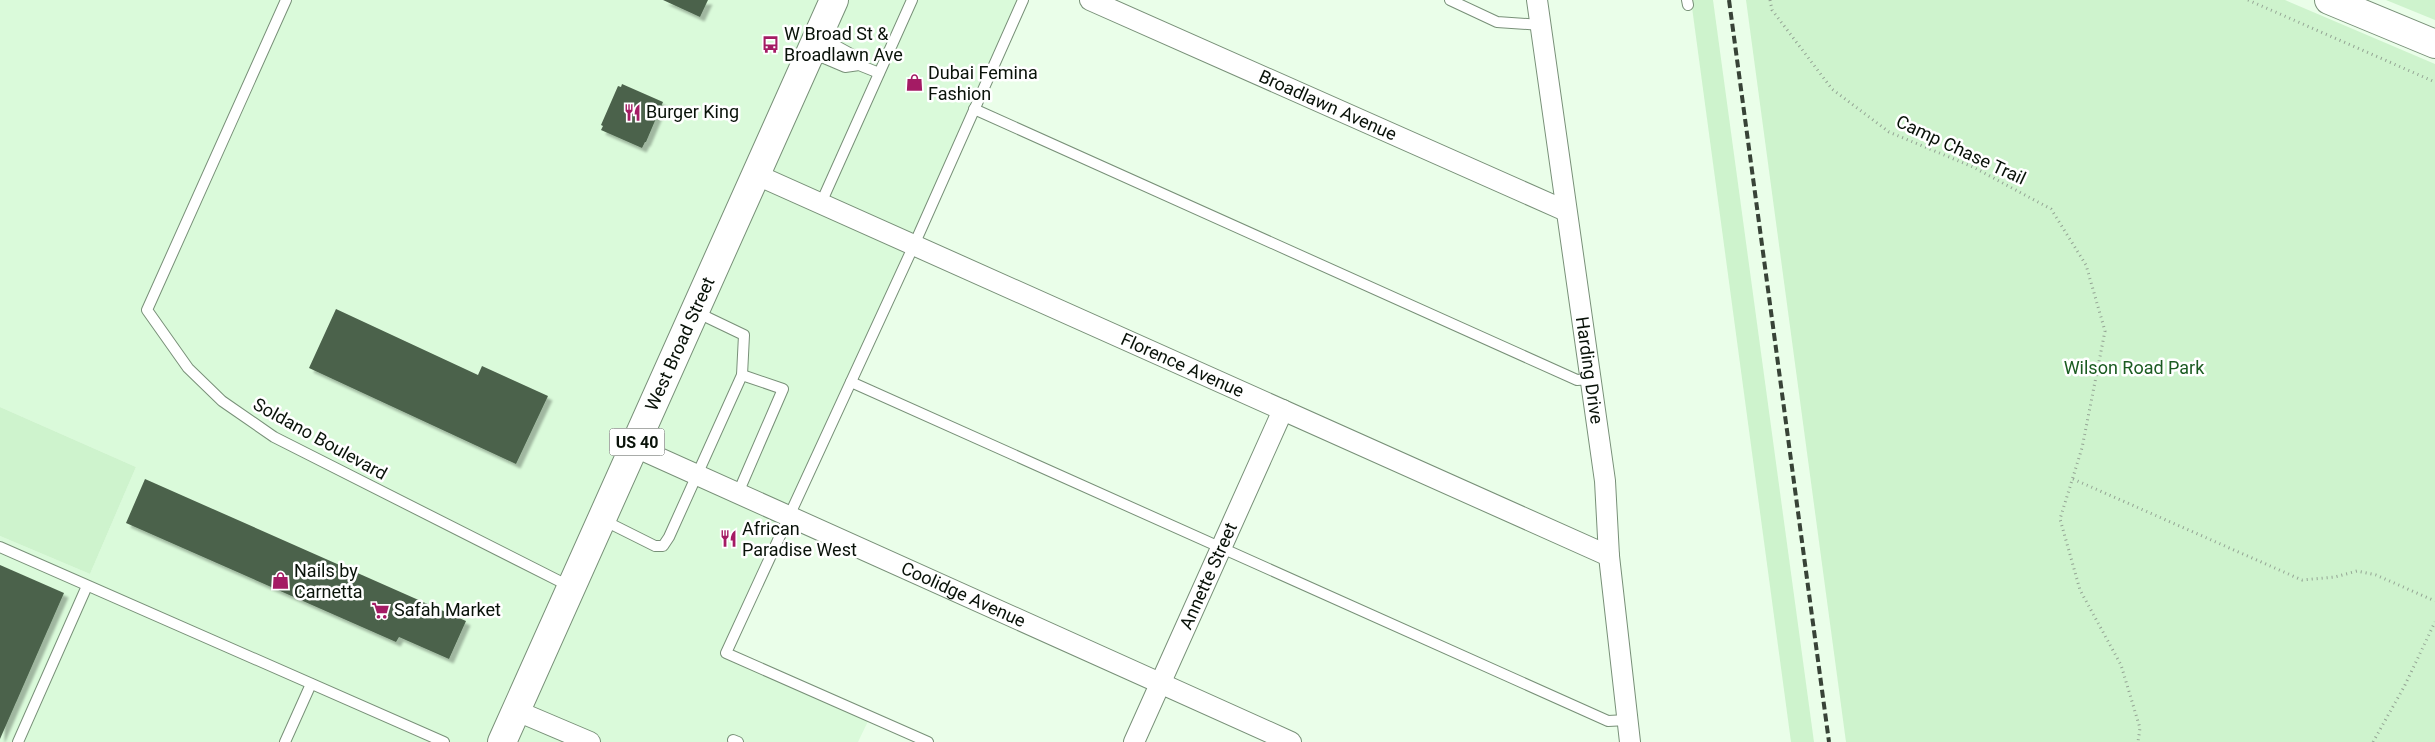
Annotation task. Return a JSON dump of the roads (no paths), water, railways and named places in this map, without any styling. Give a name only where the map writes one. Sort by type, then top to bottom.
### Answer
[{"type":"main road","name":"West Broad Street","points":[[502,742],[573,588],[834,0]]},
{"type":"main road","points":[[2329,0],[2435,44]]},
{"type":"street","name":"Broadlawn Avenue","points":[[1090,0],[1566,211]]},
{"type":"street","name":"Harding Drive","points":[[1537,0],[1605,481],[1609,556],[1630,742]]},
{"type":"street","name":"Florence Avenue","points":[[757,175],[1609,556]]},
{"type":"street","name":"Annette Street","points":[[1134,742],[1283,410]]},
{"type":"street","name":"Coolidge Avenue","points":[[635,447],[1290,742]]},
{"type":"street","points":[[517,710],[590,742]]},
{"type":"lane","name":"Soldano Boulevard","points":[[286,0],[147,310],[188,368],[222,401],[274,437],[573,588]]},
{"type":"lane","points":[[821,203],[912,0]]},
{"type":"lane","points":[[928,742],[726,653],[914,245],[1023,0]]},
{"type":"lane","points":[[1450,0],[1497,22],[1541,25]]},
{"type":"lane","points":[[814,45],[845,67],[859,65],[879,73]]},
{"type":"lane","points":[[814,45],[851,54],[859,65]]},
{"type":"lane","points":[[974,109],[1577,380],[1591,379]]},
{"type":"lane","points":[[603,520],[655,546],[663,546],[698,475],[742,375],[744,335],[696,312]]},
{"type":"lane","points":[[738,493],[783,389],[742,375]]},
{"type":"lane","points":[[851,382],[1608,721],[1627,720]]},
{"type":"lane","points":[[0,547],[444,742]]},
{"type":"lane","points":[[18,742],[87,586]]},
{"type":"lane","points":[[286,742],[311,684]]},
{"type":"railway","points":[[1729,0],[1829,742]]},
{"type":"place","name":"W Broad St & Broadlawn Ave","points":[[770,44]]},
{"type":"place","name":"Dubai Femina Fashion","points":[[914,83]]},
{"type":"place","name":"Burger King","points":[[632,112]]},
{"type":"place","name":"African Paradise West","points":[[728,539]]},
{"type":"place","name":"Nails by Carnetta","points":[[280,581]]},
{"type":"place","name":"Safah Market","points":[[380,610]]},
{"type":"park label","name":"Wilson Road Park","points":[[2134,368]]}]
